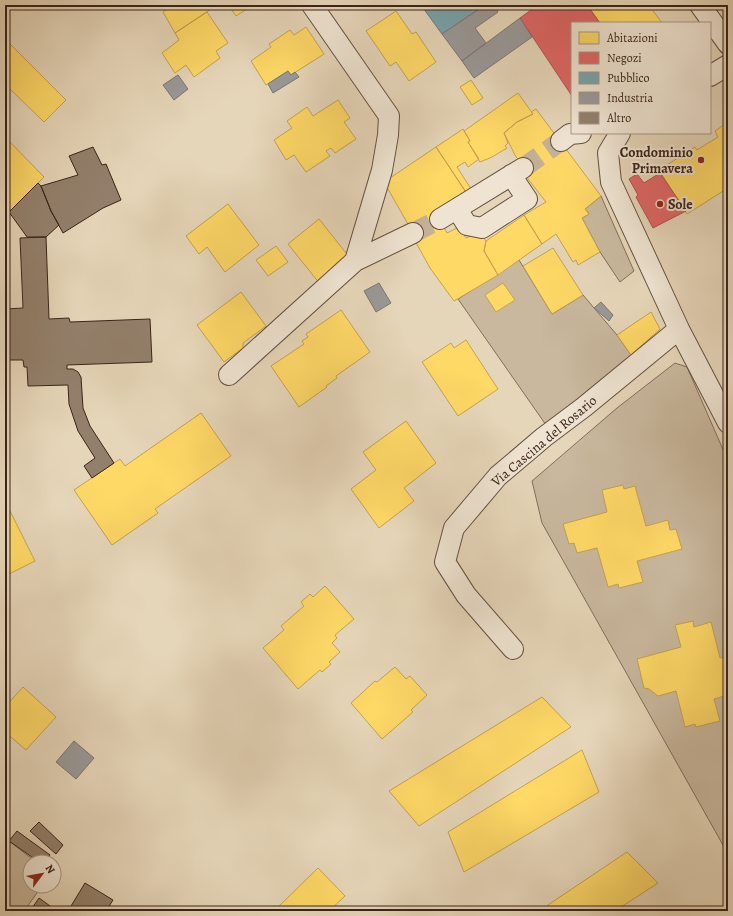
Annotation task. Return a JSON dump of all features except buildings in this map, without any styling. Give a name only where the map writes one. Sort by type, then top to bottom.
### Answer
[{"type":"street","points":[[312,5],[389,116],[388,135],[382,170],[355,261]]},
{"type":"street","points":[[700,5],[728,44]]},
{"type":"street","points":[[711,75],[728,65]]},
{"type":"street","points":[[561,141],[571,134]]},
{"type":"street","points":[[619,134],[608,153],[610,182],[679,328],[728,423]]},
{"type":"street","points":[[517,171],[527,199],[482,228],[467,225],[448,214],[517,171]]},
{"type":"street","points":[[229,375],[355,261],[413,233]]},
{"type":"street","name":"Via Cascina del Rosario","points":[[513,649],[466,595],[444,562],[454,528],[498,476],[679,328]]},
{"type":"shaded area","points":[[601,196],[634,271],[620,282],[600,252],[582,218],[589,214],[585,209]]},
{"type":"shaded area","points":[[519,260],[552,314],[583,295],[617,335],[631,355],[546,425],[458,299]]},
{"type":"shaded area","points":[[675,363],[687,367],[728,461],[728,854],[542,523],[532,481],[617,408]]},
{"type":"shaded area","points":[[5,839],[26,854],[22,854],[22,894],[36,894],[24,911],[5,911]]},
{"type":"tunnel","points":[[523,168],[561,141]]},
{"type":"tunnel","points":[[413,233],[440,219]]},
{"type":"place","name":"Condominio Primavera","points":[[701,160]]},
{"type":"place","name":"Sole","points":[[660,204]]}]
